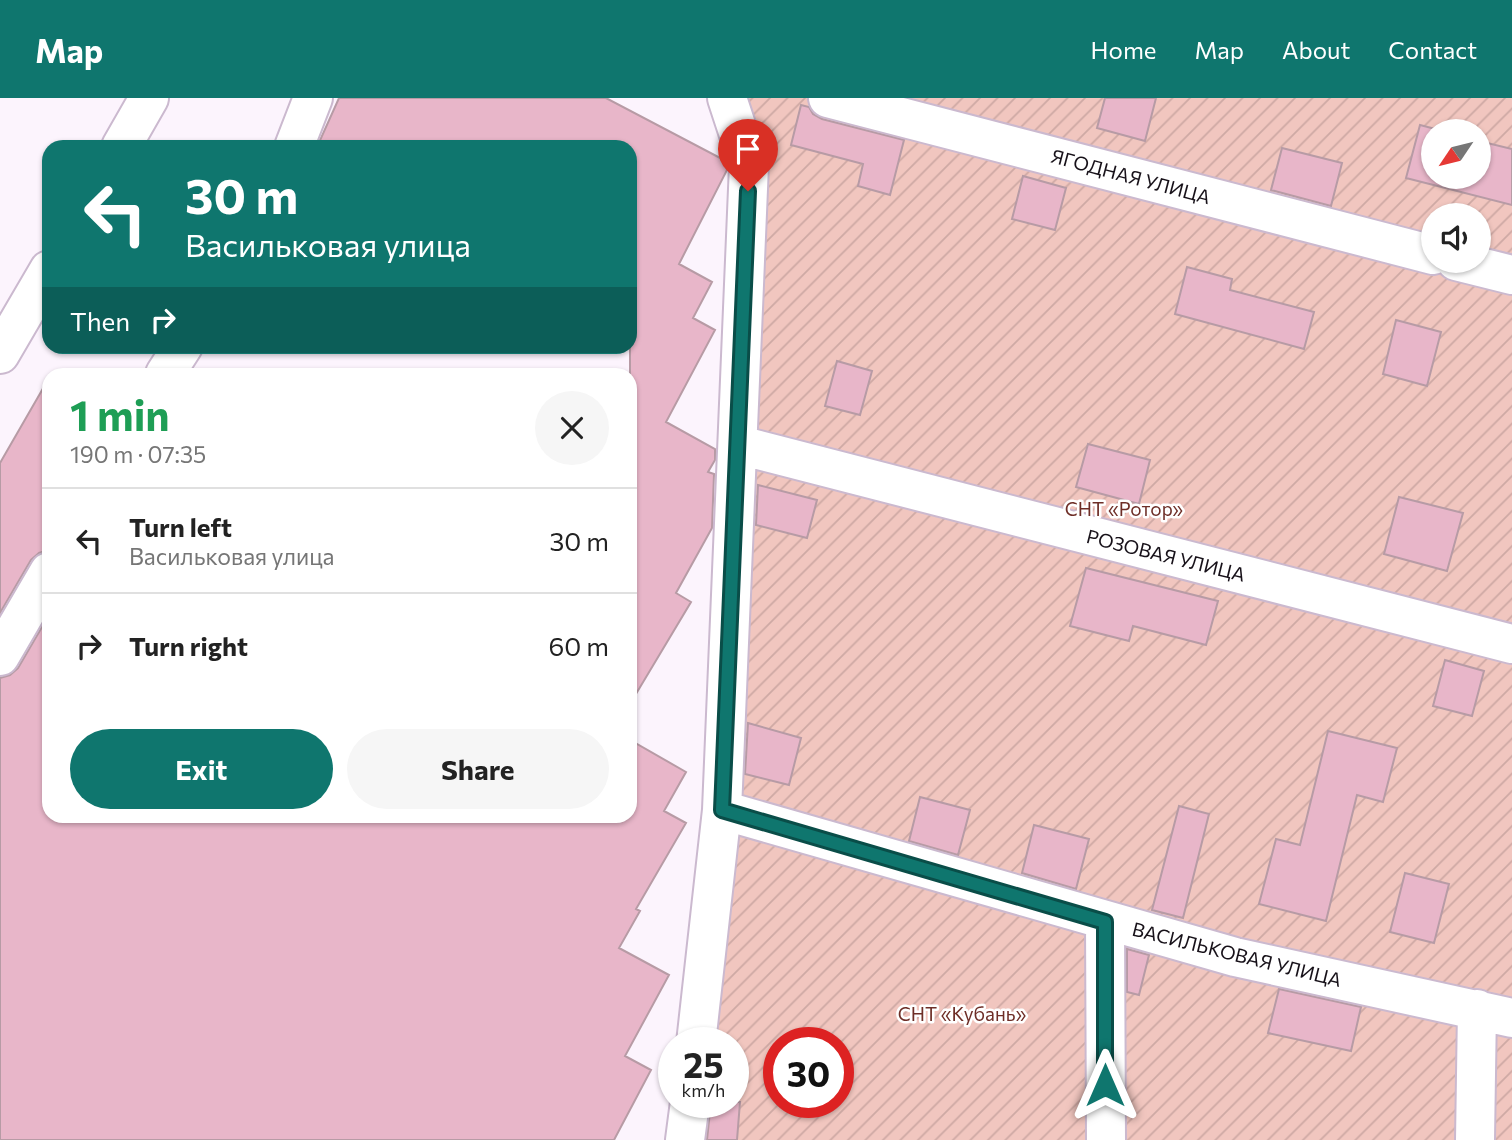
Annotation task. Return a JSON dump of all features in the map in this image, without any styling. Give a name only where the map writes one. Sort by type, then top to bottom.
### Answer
[{"type":"street","points":[[125,140],[149,98]]},
{"type":"street","points":[[297,140],[313,98]]},
{"type":"street","points":[[698,1027],[722,810],[749,165],[727,98]]},
{"type":"street","name":"ЯГОДНАЯ УЛИЦА","points":[[828,98],[1421,252]]},
{"type":"street","points":[[1491,270],[1512,275]]},
{"type":"street","points":[[0,354],[42,282]]},
{"type":"street","name":"РОЗОВАЯ УЛИЦА","points":[[739,445],[1512,644]]},
{"type":"street","points":[[0,656],[42,584]]},
{"type":"street","name":"ВАСИЛЬКОВАЯ УЛИЦА","points":[[722,810],[1105,922],[1235,957],[1494,1013]]},
{"type":"street","points":[[1105,922],[1106,1140]]},
{"type":"street","points":[[1475,1140],[1494,1013]]},
{"type":"street","points":[[685,1140],[688,1118]]},
{"type":"green space","name":"СНТ «Ротор»","points":[[727,98],[1512,98],[1512,1140],[685,1140],[688,1118],[749,1118],[749,1027],[697,1027],[749,165]]},
{"type":"building","points":[[339,98],[606,98],[724,160],[727,170],[679,264],[712,282],[693,318],[715,330],[666,422],[715,449],[715,460],[708,472],[714,474],[712,528],[676,593],[691,602],[637,692],[637,368],[630,368],[630,354],[637,354],[637,140],[320,140]]},
{"type":"building","points":[[1105,98],[1156,98],[1145,141],[1097,128]]},
{"type":"building","points":[[801,105],[809,107],[813,114],[822,119],[904,140],[890,195],[858,186],[863,164],[791,145]]},
{"type":"building","points":[[1420,125],[1421,125],[1421,182],[1406,178]]},
{"type":"building","points":[[1491,144],[1512,149],[1512,205],[1449,189],[1491,189]]},
{"type":"building","points":[[1282,148],[1342,163],[1331,206],[1271,190]]},
{"type":"building","points":[[1023,176],[1066,188],[1055,230],[1012,219]]},
{"type":"building","points":[[1187,267],[1232,279],[1230,290],[1314,312],[1304,349],[1175,314]]},
{"type":"building","points":[[1396,320],[1441,332],[1427,386],[1383,374]]},
{"type":"building","points":[[837,361],[872,371],[860,415],[825,406]]},
{"type":"building","points":[[42,390],[42,552],[31,560],[0,613],[0,463]]},
{"type":"building","points":[[1088,444],[1150,460],[1139,504],[1076,487]]},
{"type":"building","points":[[758,485],[817,500],[807,538],[756,525]]},
{"type":"building","points":[[1399,497],[1463,513],[1447,571],[1384,554]]},
{"type":"building","points":[[1086,568],[1218,601],[1206,645],[1133,626],[1129,641],[1070,626]]},
{"type":"building","points":[[42,627],[42,823],[637,823],[637,744],[686,772],[664,811],[686,823],[636,909],[640,911],[619,948],[669,975],[625,1056],[651,1070],[614,1140],[0,1140],[0,678],[10,675],[18,668]]},
{"type":"building","points":[[1445,660],[1484,671],[1472,716],[1433,706]]},
{"type":"building","points":[[748,723],[801,738],[789,785],[745,774]]},
{"type":"building","points":[[1328,731],[1397,748],[1383,802],[1357,795],[1326,921],[1259,904],[1276,839],[1300,845]]},
{"type":"building","points":[[920,797],[970,810],[958,855],[909,841]]},
{"type":"building","points":[[1179,806],[1209,814],[1183,918],[1152,910]]},
{"type":"building","points":[[1034,825],[1089,839],[1076,889],[1022,873]]},
{"type":"building","points":[[1405,873],[1449,884],[1434,943],[1390,932]]},
{"type":"building","points":[[1127,949],[1149,955],[1139,995],[1127,992]]},
{"type":"building","points":[[1279,989],[1361,1007],[1351,1051],[1268,1033]]},
{"type":"building","points":[[709,1118],[739,1118],[737,1140],[707,1140]]},
{"type":"route","points":[[748,191],[722,810],[1105,922],[1105,1085]]},
{"type":"park label","name":"СНТ «Кубань»","points":[[962,1013]]}]
